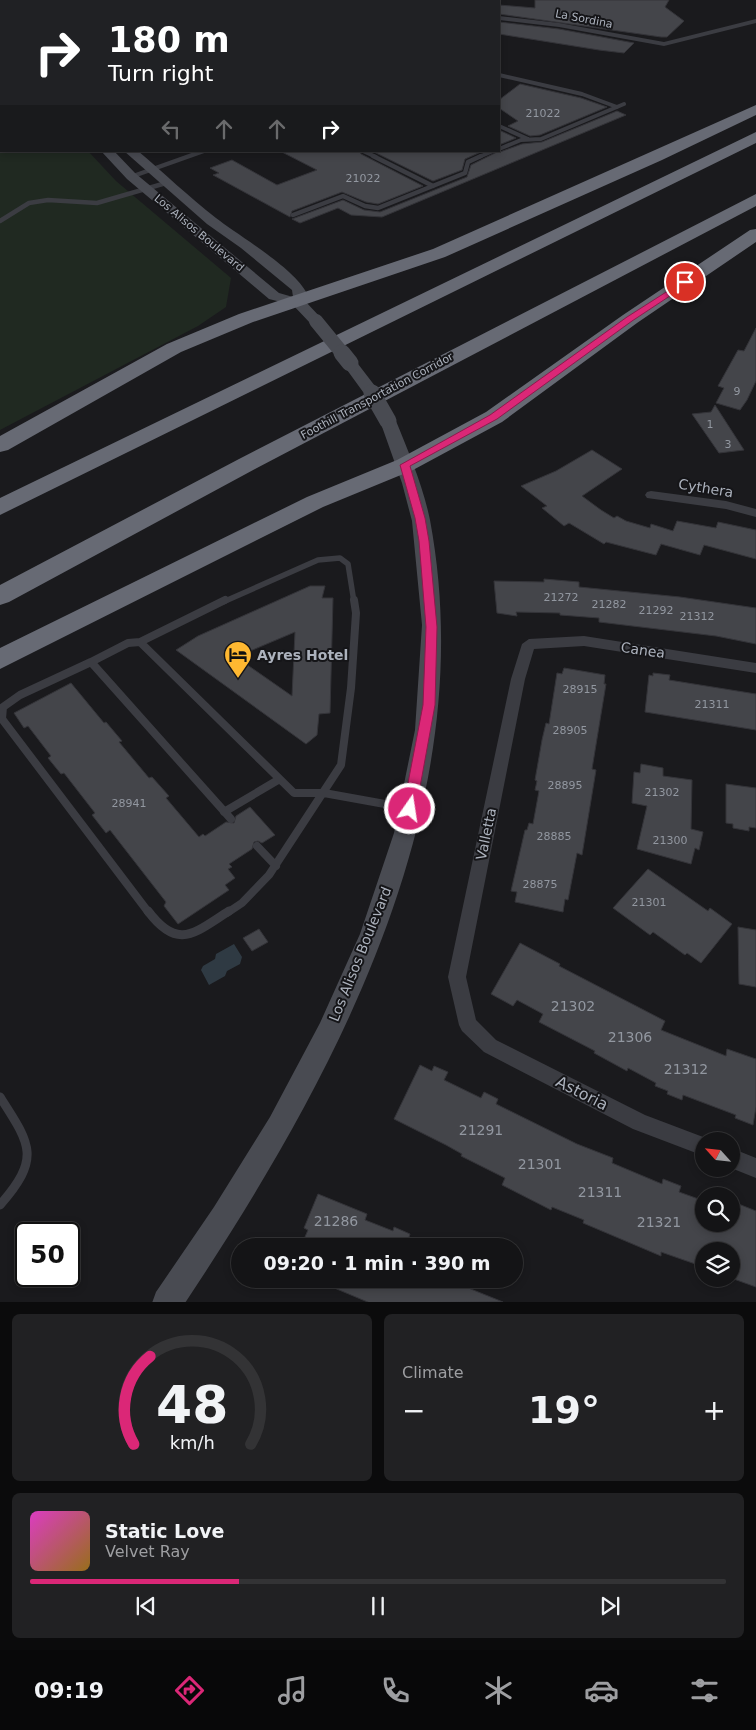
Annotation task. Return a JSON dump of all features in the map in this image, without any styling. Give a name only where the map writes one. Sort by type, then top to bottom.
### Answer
[{"type":"highway","points":[[0,445],[174,348],[246,318],[378,275],[462,244],[656,157],[756,109]]},
{"type":"highway","points":[[0,507],[756,137]]},
{"type":"highway","name":"Foothill Transportation Corridor","points":[[0,596],[247,464],[756,199]]},
{"type":"highway","points":[[0,658],[315,502],[405,465],[494,417],[630,319],[756,234]]},
{"type":"main road","name":"Los Alisos Boulevard","points":[[108,152],[128,173],[274,296],[287,301],[297,301],[306,308],[350,363],[388,421],[405,465],[420,518],[424,541],[432,627],[429,705],[410,809],[389,883],[371,935],[322,1046],[258,1164],[203,1251],[167,1302]]},
{"type":"main road","name":"Los Alisos Boulevard","points":[[131,152],[147,168],[298,288],[301,296],[297,301]]},
{"type":"street","name":"La Sordina","points":[[500,18],[559,25],[664,44],[756,21]]},
{"type":"street","points":[[147,168],[187,152]]},
{"type":"street","points":[[128,173],[203,152]]},
{"type":"street","name":"Cythera","points":[[651,495],[726,505],[756,514]]},
{"type":"street","name":"Canea","points":[[529,644],[584,642],[756,668]]},
{"type":"street","name":"Valletta","points":[[468,1026],[457,977],[518,679],[529,644]]},
{"type":"street","name":"Astoria","points":[[468,1026],[490,1046],[640,1122],[695,1143]]},
{"type":"street","points":[[740,1162],[756,1168]]},
{"type":"lane","points":[[500,75],[582,94],[617,107]]},
{"type":"lane","points":[[500,149],[521,140],[541,139],[624,104]]},
{"type":"lane","points":[[500,126],[529,139]]},
{"type":"lane","points":[[365,152],[433,186]]},
{"type":"lane","points":[[293,216],[343,196],[365,206],[378,208],[465,173],[468,162],[491,152]]},
{"type":"lane","points":[[0,221],[22,206],[38,201],[97,203],[166,183]]},
{"type":"lane","points":[[340,558],[348,564],[356,614],[351,688],[341,765],[269,876],[242,903],[195,932],[174,935],[160,927],[2,719],[3,707],[20,695],[128,643],[140,642],[230,598],[318,560],[340,558]]},
{"type":"lane","points":[[140,642],[278,780],[294,792],[324,793],[410,809]]},
{"type":"lane","points":[[91,662],[231,820]]},
{"type":"lane","points":[[224,812],[278,780]]},
{"type":"lane","points":[[257,846],[276,866]]},
{"type":"lane","points":[[0,1097],[23,1133],[28,1163],[12,1192],[0,1205]]},
{"type":"shaded area","points":[[0,152],[89,152],[116,181],[231,278],[226,307],[198,326],[0,430]]},
{"type":"shaded area","points":[[234,944],[242,957],[240,964],[227,971],[225,976],[209,985],[201,970],[203,966],[215,959],[216,954]]},
{"type":"building","points":[[535,0],[669,0],[665,7],[684,21],[667,37],[661,37],[500,14],[500,5],[535,8]]},
{"type":"building","points":[[500,22],[559,29],[634,43],[624,53],[500,34]]},
{"type":"building","points":[[520,84],[581,98],[607,107],[540,135],[530,136],[508,126],[518,121],[500,109],[500,99]]},
{"type":"building","points":[[617,111],[626,115],[382,217],[351,215],[338,208],[300,223],[292,219],[343,200],[364,210],[380,212],[467,177],[471,165],[497,152],[522,144],[542,142]]},
{"type":"building","points":[[500,130],[516,138],[500,145]]},
{"type":"building","points":[[282,152],[360,152],[423,186],[378,204],[366,202],[342,192],[292,211],[290,217],[213,175],[219,173],[210,168],[232,160],[277,185],[317,170]]},
{"type":"building","points":[[374,152],[481,152],[465,159],[462,170],[433,181]]},
{"type":"building","points":[[756,328],[756,381],[747,400],[740,410],[716,403],[724,388],[718,386],[738,350],[744,351]]},
{"type":"building","points":[[715,405],[744,450],[719,453],[692,414],[711,412]]},
{"type":"building","points":[[592,450],[622,469],[582,496],[601,510],[614,518],[617,516],[626,521],[650,528],[651,524],[673,531],[677,521],[716,528],[718,522],[756,530],[756,559],[704,545],[700,555],[661,544],[656,555],[606,542],[604,544],[569,523],[564,526],[542,508],[547,506],[521,486],[556,471]]},
{"type":"building","points":[[544,579],[579,582],[579,587],[680,597],[756,608],[756,644],[716,636],[599,622],[599,618],[560,615],[560,613],[516,612],[517,616],[497,613],[494,581],[544,582]]},
{"type":"building","points":[[310,586],[325,586],[322,598],[333,598],[330,713],[319,714],[317,735],[306,744],[176,650],[198,636]],"holes":[[[295,632],[292,696],[236,657]]]},
{"type":"building","points":[[564,668],[605,675],[604,684],[606,684],[592,769],[596,770],[582,855],[577,853],[568,900],[565,899],[563,912],[515,902],[517,892],[511,891],[525,830],[527,830],[529,823],[533,824],[539,791],[535,790],[537,781],[535,780],[542,740],[546,723],[549,724],[557,673],[562,674]]},
{"type":"building","points":[[653,673],[670,675],[669,680],[756,694],[756,730],[645,712],[649,675],[653,676]]},
{"type":"building","points":[[71,683],[104,723],[106,722],[122,741],[119,742],[149,778],[152,777],[169,796],[166,798],[199,837],[203,834],[205,836],[226,822],[234,823],[236,816],[250,807],[275,835],[262,843],[254,842],[252,849],[229,864],[232,867],[228,869],[235,878],[225,885],[229,890],[178,924],[164,906],[166,902],[110,830],[106,833],[92,815],[95,813],[64,773],[61,774],[48,758],[51,756],[28,726],[24,728],[14,713]]},
{"type":"building","points":[[641,764],[663,768],[663,776],[692,780],[691,829],[703,832],[699,850],[695,848],[691,864],[637,849],[647,806],[632,803],[634,772],[640,773]]},
{"type":"building","points":[[726,784],[756,788],[756,828],[749,827],[749,831],[733,828],[733,824],[726,823]]},
{"type":"building","points":[[648,869],[708,911],[710,908],[732,924],[701,963],[687,953],[685,955],[653,932],[650,935],[613,908]]},
{"type":"building","points":[[738,927],[756,930],[756,987],[739,984]]},
{"type":"building","points":[[259,929],[268,942],[252,951],[243,938]]},
{"type":"building","points":[[520,943],[560,964],[559,966],[665,1021],[661,1030],[726,1056],[727,1049],[756,1059],[756,1107],[753,1125],[735,1118],[736,1115],[683,1095],[682,1100],[667,1094],[668,1091],[655,1086],[656,1083],[628,1068],[627,1071],[594,1053],[595,1051],[539,1022],[543,1014],[517,1000],[513,1006],[491,994]]},
{"type":"building","points":[[420,1065],[432,1071],[434,1066],[448,1072],[444,1080],[481,1098],[484,1092],[498,1099],[496,1104],[577,1144],[613,1158],[612,1163],[662,1184],[663,1179],[681,1186],[679,1192],[695,1198],[695,1232],[740,1232],[740,1205],[756,1211],[756,1287],[740,1281],[740,1242],[695,1242],[695,1264],[661,1252],[661,1256],[583,1223],[584,1220],[552,1207],[551,1210],[502,1185],[505,1178],[394,1119]]},
{"type":"building","points":[[318,1194],[367,1214],[365,1220],[393,1231],[394,1227],[410,1234],[409,1237],[411,1238],[304,1238],[308,1230],[304,1228]]},
{"type":"building","points":[[334,1288],[468,1288],[503,1302],[368,1302]]},
{"type":"place","name":"Ayres Hotel","points":[[238,679]]},
{"type":"route","points":[[410,809],[429,705],[432,627],[428,564],[420,518],[405,465],[494,417],[630,319],[685,282]]}]
